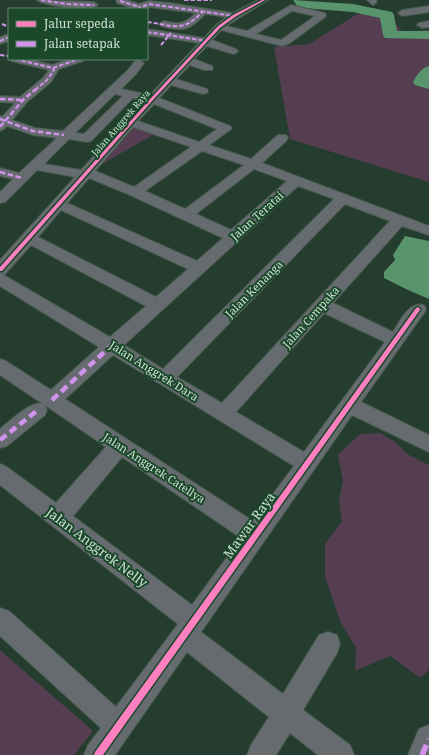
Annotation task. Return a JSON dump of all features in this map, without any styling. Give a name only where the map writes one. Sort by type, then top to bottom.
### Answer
[{"type":"street","points":[[42,0],[67,4],[94,4]]},
{"type":"street","points":[[120,1],[139,8],[149,4],[184,3],[212,0]]},
{"type":"street","name":"Jalan Anggrek Raya","points":[[0,270],[152,99],[219,27],[234,16],[264,0]]},
{"type":"street","points":[[184,3],[203,11],[234,16]]},
{"type":"street","points":[[409,3],[419,10]]},
{"type":"street","points":[[61,8],[67,4]]},
{"type":"street","points":[[219,27],[247,35],[276,43],[283,43],[322,15],[289,4],[247,35]]},
{"type":"street","points":[[402,13],[429,9]]},
{"type":"street","points":[[148,22],[176,27],[190,24],[203,11]]},
{"type":"street","points":[[161,45],[176,27]]},
{"type":"street","points":[[148,32],[169,34],[207,41],[210,44],[233,51]]},
{"type":"street","points":[[19,60],[53,68],[76,60]]},
{"type":"street","points":[[189,61],[208,68]]},
{"type":"street","points":[[0,199],[139,63]]},
{"type":"street","points":[[53,68],[54,70],[47,80],[23,100],[2,122],[33,131],[87,138],[131,94]]},
{"type":"street","points":[[170,81],[203,91]]},
{"type":"street","points":[[113,90],[152,99],[226,128],[135,192]]},
{"type":"street","points":[[0,99],[23,100]]},
{"type":"street","points":[[132,123],[201,147],[209,148],[429,231]]},
{"type":"street","points":[[186,215],[253,164],[282,138]]},
{"type":"street","points":[[35,166],[86,174],[135,192],[234,237]]},
{"type":"street","points":[[0,172],[22,178]]},
{"type":"street","name":"Jalan Teratai","points":[[112,345],[295,181]]},
{"type":"street","name":"Jalan Kenanga","points":[[165,378],[342,199]]},
{"type":"street","points":[[60,204],[199,268]]},
{"type":"street","name":"Jalan Cempaka","points":[[224,414],[399,220]]},
{"type":"street","points":[[29,238],[158,305]]},
{"type":"street","name":"Jalan Anggrek Dara","points":[[0,279],[112,345],[307,464]]},
{"type":"street","points":[[322,305],[395,340]]},
{"type":"street","name":"Mawar Raya","points":[[98,755],[418,309]]},
{"type":"street","points":[[0,440],[45,405],[112,345]]},
{"type":"street","name":"Jalan Anggrek Catellya","points":[[0,366],[45,405],[120,445],[256,535]]},
{"type":"street","points":[[349,405],[429,444]]},
{"type":"street","points":[[58,517],[120,445]]},
{"type":"street","name":"Jalan Anggrek Nelly","points":[[0,473],[58,517],[189,628],[286,714],[340,755]]},
{"type":"street","points":[[0,620],[119,726]]},
{"type":"street","points":[[262,755],[328,644]]},
{"type":"street","points":[[422,755],[429,739]]},
{"type":"shaded area","points":[[364,10],[385,13],[403,32],[429,30],[429,71],[426,77],[429,79],[429,182],[290,139],[274,47],[309,44]]},
{"type":"shaded area","points":[[133,124],[158,132],[90,171]]},
{"type":"shaded area","points":[[405,236],[429,241],[429,299],[384,278],[384,272],[395,260],[393,255]]},
{"type":"shaded area","points":[[381,433],[396,443],[409,455],[429,465],[429,670],[420,678],[390,656],[355,671],[356,648],[341,623],[325,577],[325,544],[342,521],[339,500],[343,481],[338,455],[360,434]]},
{"type":"shaded area","points":[[0,650],[93,731],[74,755],[0,755]]},
{"type":"waterway","points":[[300,0],[303,4],[353,8],[387,15],[390,35],[429,35]]},
{"type":"waterway","points":[[429,71],[421,82],[429,84]]},
{"type":"marked path","points":[[41,0],[67,4],[94,5]]},
{"type":"marked path","points":[[184,0],[212,0]]},
{"type":"marked path","points":[[120,1],[140,7]]},
{"type":"marked path","points":[[139,8],[149,4],[234,16]]},
{"type":"marked path","points":[[148,22],[169,26],[186,25],[193,22],[203,11]]},
{"type":"marked path","points":[[2,24],[8,27]]},
{"type":"marked path","points":[[148,32],[207,41]]},
{"type":"marked path","points":[[161,45],[171,33]]},
{"type":"marked path","points":[[0,41],[8,37]]},
{"type":"marked path","points":[[0,55],[8,56]]},
{"type":"marked path","points":[[19,60],[53,68],[76,60]]},
{"type":"marked path","points":[[0,127],[23,100],[47,80],[54,70],[53,68]]},
{"type":"marked path","points":[[0,99],[23,100]]},
{"type":"marked path","points":[[0,119],[33,131],[64,135]]},
{"type":"marked path","points":[[0,172],[22,178]]},
{"type":"marked path","points":[[52,400],[112,345]]},
{"type":"marked path","points":[[0,440],[38,410]]},
{"type":"marked path","points":[[422,755],[429,739]]},
{"type":"cycle path","points":[[0,270],[152,99],[219,27],[234,16],[264,0]]},
{"type":"cycle path","points":[[98,755],[418,309]]}]
